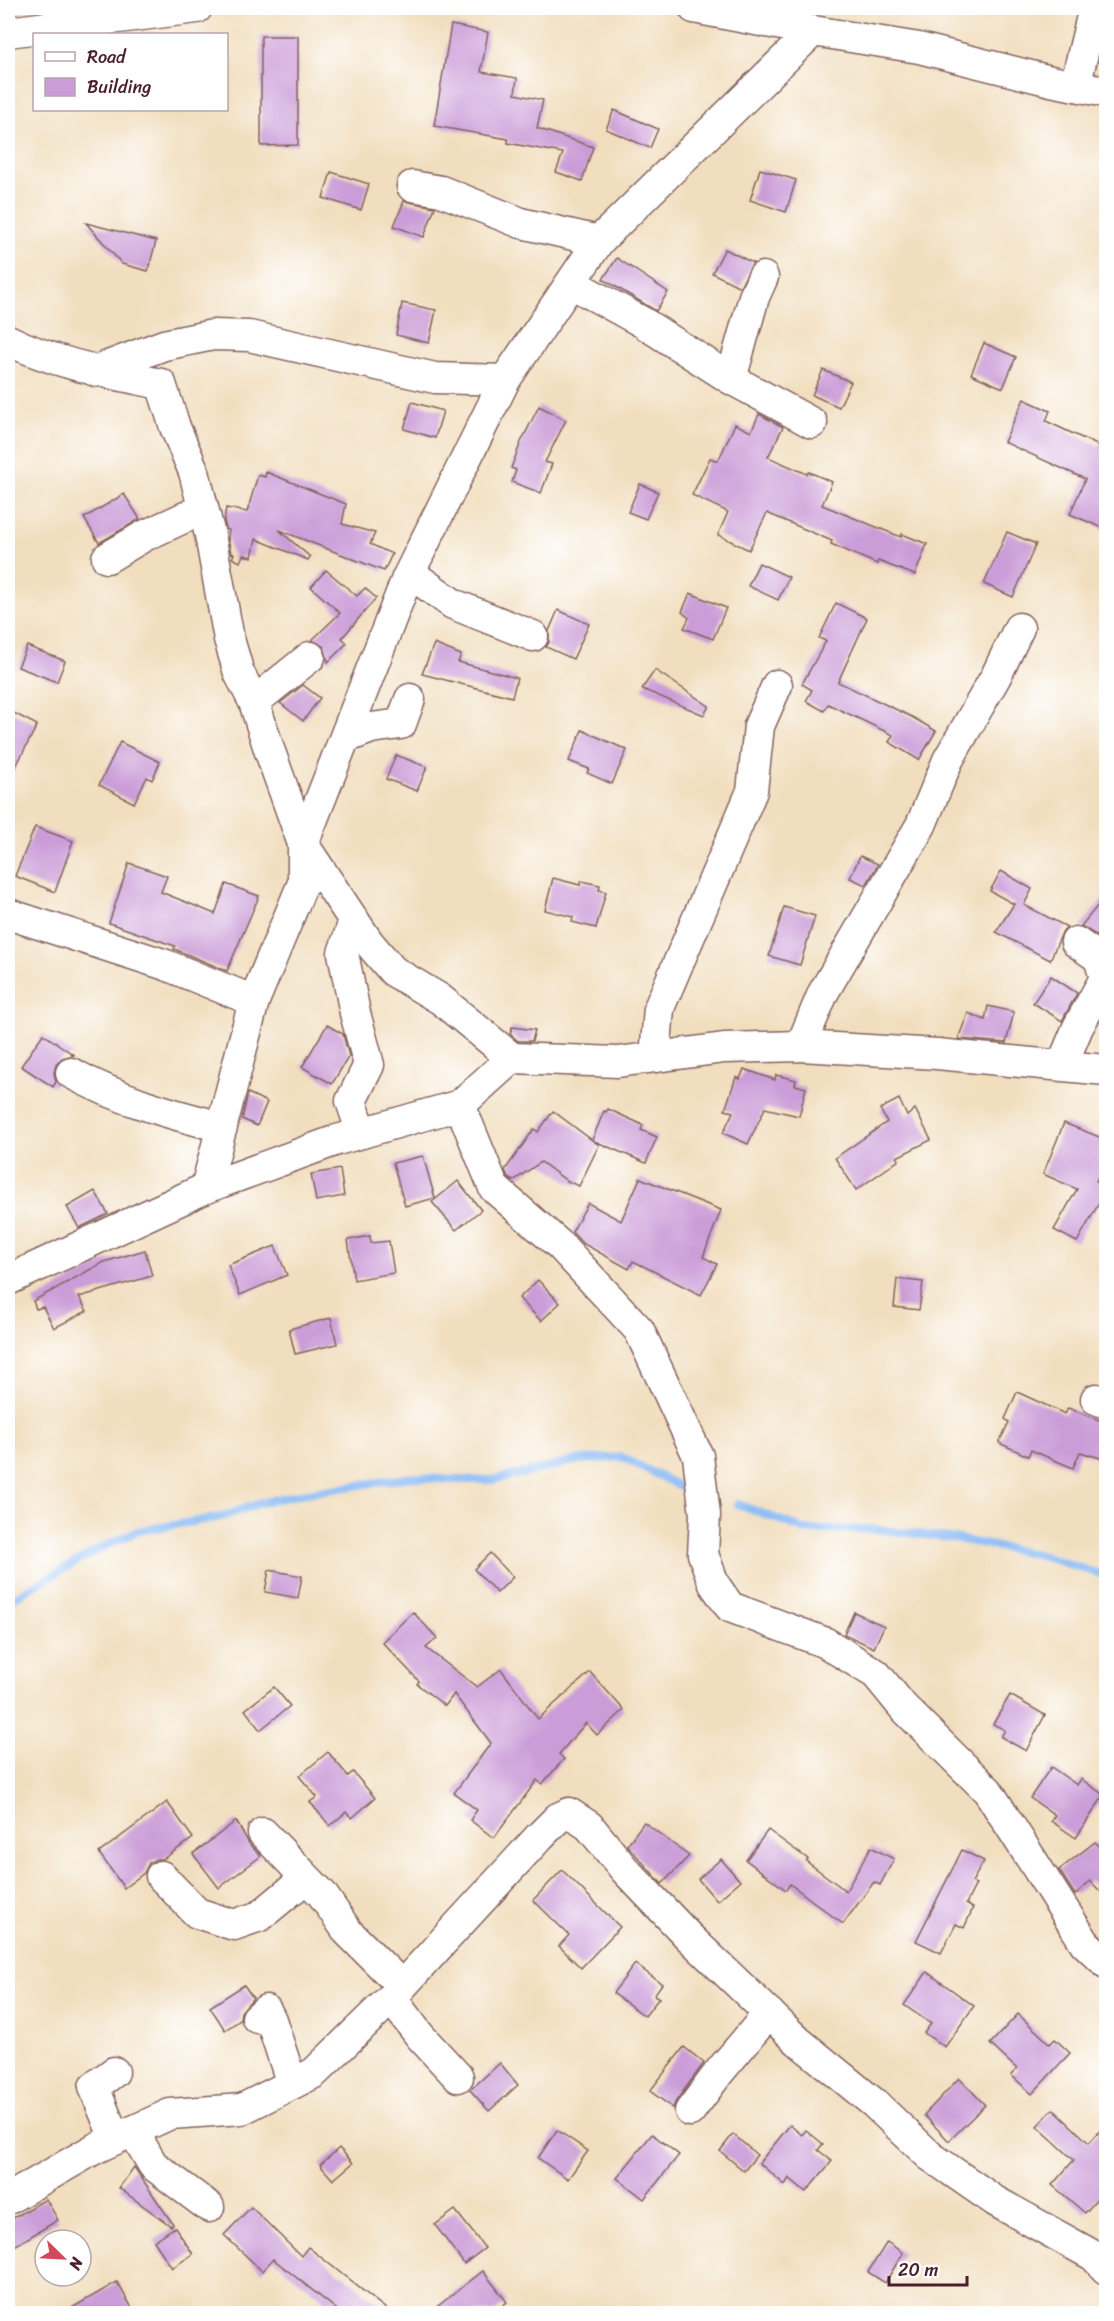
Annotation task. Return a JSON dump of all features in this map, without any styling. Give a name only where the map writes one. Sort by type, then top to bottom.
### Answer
[{"type":"street","points":[[8,32],[197,8]]},
{"type":"street","points":[[694,8],[813,31],[919,48],[1107,92]]},
{"type":"street","points":[[1075,86],[1094,8]]},
{"type":"street","points":[[206,1188],[254,1001],[303,883],[303,844],[410,573],[505,380],[599,242],[813,31]]},
{"type":"street","points":[[412,186],[441,191],[521,223],[599,242]]},
{"type":"street","points":[[731,379],[754,297],[763,277]]},
{"type":"street","points":[[571,283],[642,322],[731,379],[812,423]]},
{"type":"street","points":[[95,370],[164,345],[213,335],[249,336],[435,378],[505,380]]},
{"type":"street","points":[[8,340],[36,354],[161,384],[175,427],[194,472],[210,536],[229,639],[239,673],[254,702],[268,749],[303,844],[354,921],[393,971],[440,999],[512,1058],[618,1062],[724,1048],[801,1046],[937,1054],[1107,1070]]},
{"type":"street","points":[[107,558],[144,536],[203,509]]},
{"type":"street","points":[[410,573],[453,604],[533,636]]},
{"type":"street","points":[[801,1046],[823,993],[921,825],[948,760],[996,676],[1019,628]]},
{"type":"street","points":[[254,702],[310,657]]},
{"type":"street","points":[[655,1057],[659,1008],[752,791],[759,726],[777,685]]},
{"type":"street","points":[[345,738],[371,728],[400,724],[410,699]]},
{"type":"street","points":[[8,914],[166,964],[254,1001]]},
{"type":"street","points":[[354,921],[343,953],[355,1013],[369,1065],[351,1101],[362,1133]]},
{"type":"street","points":[[1062,1065],[1078,1027],[1105,978],[1099,958],[1076,942]]},
{"type":"street","points":[[8,1281],[206,1188],[362,1133],[460,1105],[512,1058]]},
{"type":"street","points":[[71,1073],[99,1088],[182,1117],[222,1127]]},
{"type":"street","points":[[460,1105],[494,1188],[561,1246],[639,1330],[698,1456],[705,1515],[703,1554],[714,1584],[730,1607],[826,1643],[876,1674],[903,1707],[988,1791],[1085,1943],[1107,1963]]},
{"type":"street","points":[[8,2199],[96,2148],[170,2114],[242,2109],[314,2073],[397,1992],[540,1836],[558,1818],[569,1813],[589,1826],[665,1912],[798,2042],[875,2104],[930,2156],[996,2201],[1094,2256],[1107,2269]]},
{"type":"street","points":[[263,1833],[322,1894],[348,1932],[397,1992],[420,2036],[458,2078]]},
{"type":"street","points":[[161,1876],[197,1913],[234,1925],[260,1916],[306,1878]]},
{"type":"street","points":[[257,2019],[266,2010],[292,2084]]},
{"type":"street","points":[[690,2111],[769,2013]]},
{"type":"street","points":[[114,2072],[94,2087],[124,2135],[153,2165],[209,2207]]},
{"type":"building","points":[[451,25],[488,32],[481,72],[517,78],[515,94],[543,100],[537,128],[593,147],[582,181],[556,172],[563,153],[508,143],[508,139],[434,126]]},
{"type":"building","points":[[261,36],[298,36],[298,145],[261,146]]},
{"type":"building","points":[[614,110],[658,129],[650,148],[606,129]]},
{"type":"building","points":[[760,169],[796,180],[786,212],[750,200]]},
{"type":"building","points":[[331,172],[369,184],[361,210],[323,198]]},
{"type":"building","points":[[404,201],[435,207],[424,237],[394,226]]},
{"type":"building","points":[[86,223],[156,241],[148,271],[122,264]]},
{"type":"building","points":[[725,249],[753,263],[740,287],[712,273]]},
{"type":"building","points":[[617,258],[668,292],[656,311],[603,279]]},
{"type":"building","points":[[402,303],[436,310],[429,343],[396,335]]},
{"type":"building","points":[[984,343],[1016,357],[1003,388],[971,374]]},
{"type":"building","points":[[823,370],[851,382],[839,407],[812,395]]},
{"type":"building","points":[[1024,399],[1050,411],[1046,421],[1099,446],[1107,430],[1107,530],[1070,514],[1085,479],[1004,442]]},
{"type":"building","points":[[412,402],[443,411],[435,438],[404,429]]},
{"type":"building","points":[[539,406],[566,420],[545,462],[552,464],[541,493],[512,482],[516,470],[511,468]]},
{"type":"building","points":[[759,414],[783,427],[768,457],[832,482],[822,505],[901,537],[902,534],[927,544],[915,575],[878,561],[877,564],[831,544],[832,541],[767,513],[749,550],[718,535],[728,512],[692,495],[710,458],[718,461],[735,424],[751,432]]},
{"type":"building","points":[[266,472],[346,504],[342,524],[375,533],[370,544],[392,554],[384,571],[279,530],[310,557],[308,560],[256,539],[252,557],[243,555],[240,562],[232,558],[234,554],[231,553],[229,530],[226,529],[224,521],[226,508],[247,512],[258,475],[265,477]]},
{"type":"building","points":[[640,484],[658,492],[646,519],[628,512]]},
{"type":"building","points":[[124,494],[140,519],[99,543],[84,518]]},
{"type":"building","points":[[1007,532],[1036,544],[1013,597],[984,584]]},
{"type":"building","points":[[759,563],[789,577],[778,600],[748,586]]},
{"type":"building","points":[[326,570],[357,596],[365,588],[376,598],[342,638],[347,643],[328,662],[324,647],[312,640],[340,613],[311,587]]},
{"type":"building","points":[[690,593],[726,608],[713,639],[684,628],[689,618],[682,612]]},
{"type":"building","points":[[836,603],[867,618],[838,682],[936,731],[919,760],[889,742],[893,735],[828,704],[824,711],[806,701],[812,690],[802,684],[826,641],[819,638]]},
{"type":"building","points":[[558,610],[589,624],[573,659],[546,647],[549,642],[549,631]]},
{"type":"building","points":[[434,644],[461,655],[458,662],[517,678],[512,697],[422,674]]},
{"type":"building","points":[[27,646],[65,661],[57,682],[18,667]]},
{"type":"building","points":[[655,670],[709,706],[704,715],[642,689]]},
{"type":"building","points":[[303,685],[320,698],[303,721],[280,703]]},
{"type":"building","points":[[8,710],[37,725],[8,782]]},
{"type":"building","points":[[582,730],[627,750],[612,784],[587,773],[589,769],[569,761]]},
{"type":"building","points":[[120,742],[160,762],[152,780],[147,777],[134,803],[99,785]]},
{"type":"building","points":[[396,755],[427,767],[417,791],[386,779]]},
{"type":"building","points":[[35,827],[73,841],[55,892],[15,876]]},
{"type":"building","points":[[860,856],[878,864],[866,885],[850,878]]},
{"type":"building","points":[[129,863],[167,876],[161,892],[215,914],[226,884],[259,896],[227,971],[174,949],[175,946],[109,923]]},
{"type":"building","points":[[1001,871],[1032,889],[1024,905],[1067,927],[1050,960],[996,932],[1014,904],[990,891]]},
{"type":"building","points":[[553,878],[580,885],[581,881],[600,885],[599,890],[606,892],[596,928],[572,922],[573,917],[545,910]]},
{"type":"building","points":[[1107,894],[1107,942],[1081,926]]},
{"type":"building","points":[[784,907],[815,916],[800,965],[769,956]]},
{"type":"building","points":[[1051,976],[1077,993],[1062,1021],[1033,1003]]},
{"type":"building","points":[[988,1006],[1014,1012],[1006,1043],[958,1039],[968,1013],[985,1020]]},
{"type":"building","points":[[327,1025],[343,1034],[349,1056],[332,1084],[302,1067]]},
{"type":"building","points":[[512,1027],[535,1030],[532,1041],[518,1041],[510,1034]]},
{"type":"building","points":[[43,1034],[74,1055],[62,1058],[56,1065],[54,1073],[56,1082],[53,1087],[21,1066]]},
{"type":"building","points":[[744,1069],[775,1080],[776,1075],[796,1080],[795,1085],[806,1088],[799,1116],[765,1108],[748,1144],[723,1133],[733,1112],[725,1110],[736,1077],[740,1079]]},
{"type":"building","points":[[248,1093],[267,1102],[257,1126],[242,1119]]},
{"type":"building","points":[[899,1099],[907,1116],[915,1109],[931,1140],[897,1157],[899,1160],[856,1190],[835,1158],[887,1122],[880,1109]]},
{"type":"building","points":[[608,1109],[643,1125],[641,1130],[657,1137],[646,1163],[592,1140],[604,1111]]},
{"type":"building","points":[[553,1111],[599,1145],[579,1186],[567,1181],[541,1162],[513,1181],[508,1178],[505,1170],[534,1129],[538,1132]]},
{"type":"building","points":[[1064,1123],[1107,1140],[1107,1156],[1096,1181],[1107,1185],[1107,1189],[1077,1242],[1054,1230],[1077,1189],[1043,1174]]},
{"type":"building","points":[[423,1156],[435,1198],[405,1206],[393,1163]]},
{"type":"building","points":[[340,1169],[344,1196],[316,1201],[311,1174]]},
{"type":"building","points":[[640,1178],[721,1210],[703,1257],[717,1264],[701,1295],[633,1261],[629,1269],[582,1243],[572,1232],[588,1203],[621,1221]]},
{"type":"building","points":[[458,1181],[481,1210],[456,1230],[432,1202]]},
{"type":"building","points":[[95,1191],[108,1214],[79,1228],[67,1207]]},
{"type":"building","points":[[370,1236],[371,1243],[389,1241],[394,1273],[354,1280],[348,1240]]},
{"type":"building","points":[[275,1246],[287,1275],[240,1295],[228,1265]]},
{"type":"building","points":[[145,1250],[152,1276],[79,1297],[87,1311],[54,1328],[43,1307],[36,1309],[33,1301],[104,1262]]},
{"type":"building","points":[[897,1279],[923,1282],[919,1310],[894,1307]]},
{"type":"building","points":[[538,1280],[560,1303],[541,1321],[519,1298]]},
{"type":"building","points":[[331,1318],[337,1344],[295,1354],[289,1329]]},
{"type":"building","points":[[1017,1392],[1065,1414],[1068,1408],[1107,1423],[1107,1460],[1080,1452],[1073,1468],[1031,1450],[1028,1456],[999,1443],[1009,1422],[1005,1419]]},
{"type":"building","points":[[490,1553],[513,1577],[497,1593],[474,1569]]},
{"type":"building","points":[[269,1570],[302,1576],[298,1598],[265,1592]]},
{"type":"building","points":[[413,1612],[437,1638],[426,1648],[477,1687],[501,1669],[538,1719],[590,1672],[624,1710],[597,1735],[586,1723],[559,1754],[564,1759],[542,1784],[537,1780],[494,1838],[470,1820],[477,1810],[454,1793],[491,1743],[454,1694],[445,1706],[417,1684],[419,1681],[382,1642]]},
{"type":"building","points":[[854,1612],[884,1626],[874,1648],[844,1634]]},
{"type":"building","points":[[274,1687],[290,1706],[260,1730],[245,1710]]},
{"type":"building","points":[[1010,1695],[1045,1715],[1026,1751],[1001,1737],[1005,1730],[993,1724]]},
{"type":"building","points":[[328,1752],[348,1776],[353,1772],[375,1798],[352,1818],[346,1812],[330,1826],[310,1802],[317,1797],[299,1776]]},
{"type":"building","points":[[1051,1767],[1077,1785],[1081,1779],[1104,1795],[1076,1838],[1051,1821],[1055,1815],[1030,1798]]},
{"type":"building","points":[[167,1802],[193,1838],[163,1859],[156,1859],[149,1863],[144,1873],[124,1888],[99,1853]]},
{"type":"building","points":[[236,1821],[250,1845],[261,1856],[219,1888],[193,1854]]},
{"type":"building","points":[[644,1822],[689,1856],[662,1884],[627,1845]]},
{"type":"building","points":[[768,1830],[846,1891],[871,1847],[894,1859],[880,1885],[874,1882],[843,1924],[790,1884],[786,1890],[746,1860]]},
{"type":"building","points":[[1095,1842],[1107,1853],[1107,1898],[1090,1881],[1075,1895],[1059,1870]]},
{"type":"building","points":[[962,1850],[984,1861],[972,1882],[976,1884],[966,1904],[973,1908],[964,1928],[956,1924],[941,1953],[916,1941]]},
{"type":"building","points":[[721,1859],[740,1881],[717,1901],[698,1879]]},
{"type":"building","points":[[562,1870],[620,1927],[581,1968],[559,1946],[569,1935],[533,1900]]},
{"type":"building","points":[[635,1964],[662,1984],[654,1995],[659,1998],[645,2016],[613,1993]]},
{"type":"building","points":[[927,1972],[974,2006],[945,2047],[924,2033],[931,2024],[904,2005]]},
{"type":"building","points":[[244,1985],[253,1998],[241,2012],[240,2020],[225,2030],[210,2007]]},
{"type":"building","points":[[1018,2014],[1050,2044],[1055,2039],[1070,2053],[1032,2094],[1011,2075],[1017,2069],[990,2044]]},
{"type":"building","points":[[684,2047],[704,2063],[673,2108],[650,2091]]},
{"type":"building","points":[[500,2063],[518,2085],[489,2111],[470,2090]]},
{"type":"building","points":[[959,2078],[985,2105],[949,2141],[924,2115]]},
{"type":"building","points":[[1053,2109],[1089,2143],[1107,2123],[1107,2188],[1085,2213],[1052,2185],[1074,2160],[1037,2126]]},
{"type":"building","points":[[790,2125],[802,2135],[806,2130],[823,2144],[818,2150],[832,2161],[806,2192],[789,2178],[785,2185],[759,2163]]},
{"type":"building","points":[[557,2130],[588,2151],[568,2179],[538,2158]]},
{"type":"building","points":[[652,2134],[679,2155],[644,2199],[617,2178]]},
{"type":"building","points":[[733,2134],[757,2155],[744,2171],[720,2151]]},
{"type":"building","points":[[339,2148],[353,2163],[333,2180],[320,2165]]},
{"type":"building","points":[[134,2167],[173,2224],[171,2226],[119,2188]]},
{"type":"building","points":[[46,2199],[58,2220],[45,2228],[33,2228],[33,2235],[8,2250],[8,2221]]},
{"type":"building","points":[[251,2207],[301,2256],[308,2247],[391,2313],[341,2313],[273,2259],[262,2271],[224,2235]]},
{"type":"building","points":[[455,2210],[485,2248],[464,2264],[435,2225]]},
{"type":"building","points":[[175,2227],[193,2254],[172,2268],[154,2241]]},
{"type":"building","points":[[887,2242],[903,2253],[885,2283],[868,2272]]},
{"type":"building","points":[[483,2271],[507,2302],[493,2313],[429,2313]]},
{"type":"building","points":[[117,2282],[135,2313],[63,2313]]},
{"type":"waterway","points":[[8,1601],[101,1548],[138,1531],[222,1517],[260,1503],[300,1494],[412,1477],[492,1480],[578,1460],[622,1457],[687,1490]]},
{"type":"waterway","points":[[738,1504],[806,1530],[874,1529],[958,1539],[1040,1555],[1106,1576]]}]
